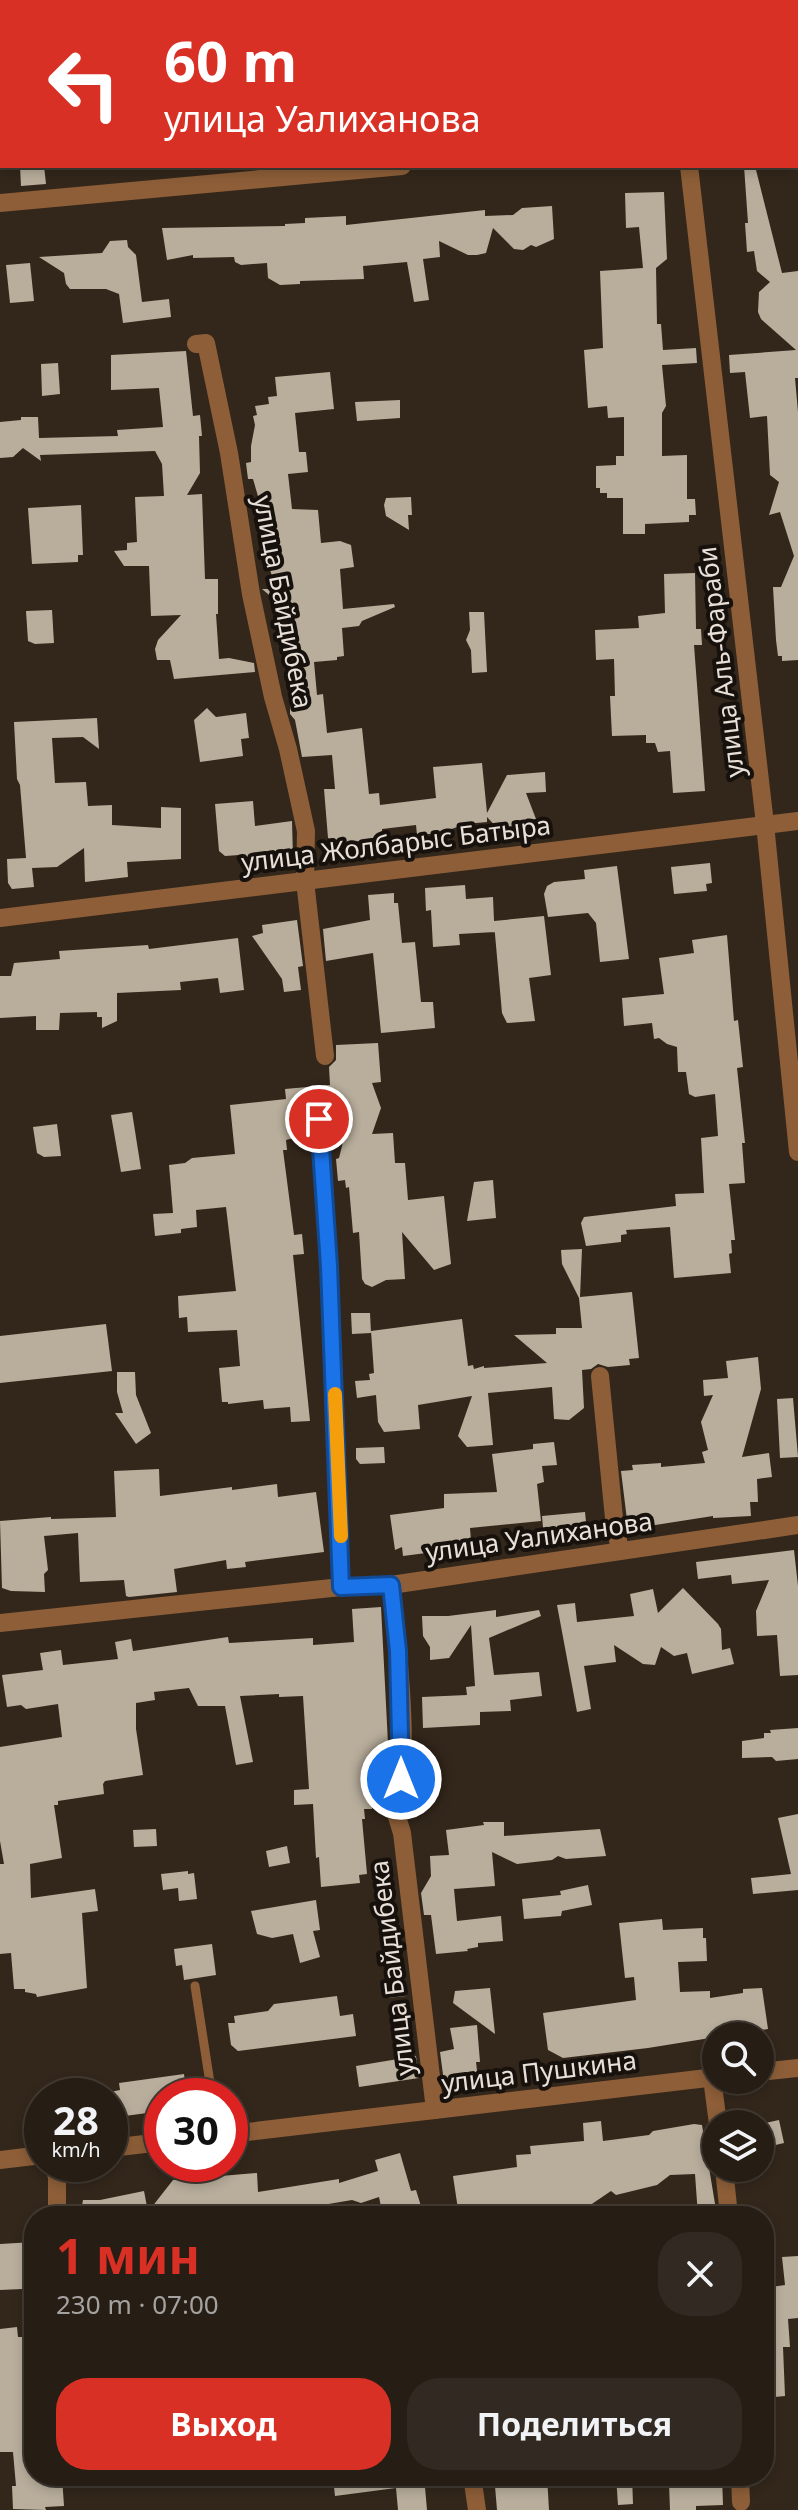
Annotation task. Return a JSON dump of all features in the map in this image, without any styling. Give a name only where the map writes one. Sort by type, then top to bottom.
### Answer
[{"type":"street","points":[[203,168],[205,185]]},
{"type":"street","points":[[0,203],[381,168]]},
{"type":"street","name":"улица Аль-Фараби","points":[[689,168],[765,824],[798,1152]]},
{"type":"street","name":"улица Байдибека","points":[[196,344],[206,343],[229,453],[254,609],[273,697],[297,785],[306,831],[305,881]]},
{"type":"street","name":"улица Жолбарыс Батыра","points":[[0,918],[798,821]]},
{"type":"street","points":[[305,881],[325,1056]]},
{"type":"street","points":[[319,1119],[330,1281],[341,1587]]},
{"type":"street","points":[[600,1376],[620,1551]]},
{"type":"street","name":"улица Уалиханова","points":[[0,1623],[341,1587],[391,1585],[798,1525]]},
{"type":"street","name":"улица Байдибека","points":[[391,1585],[401,1723],[401,1779],[394,1807],[402,1833],[435,2110]]},
{"type":"street","points":[[774,2071],[798,2068]]},
{"type":"street","name":"улица Пушкина","points":[[248,2132],[702,2078]]},
{"type":"street","points":[[0,2160],[24,2157]]},
{"type":"street","points":[[57,2182],[57,2206]]},
{"type":"street","points":[[725,2182],[728,2206]]},
{"type":"street","points":[[473,2486],[477,2510]]},
{"type":"street","points":[[740,2486],[741,2502]]},
{"type":"lane","points":[[195,1986],[209,2078]]},
{"type":"building","points":[[20,168],[44,168],[46,184],[21,186]]},
{"type":"building","points":[[744,168],[756,168],[782,273],[798,271],[798,378],[795,378],[798,412],[798,660],[782,661],[782,656],[778,656],[773,587],[781,587],[794,556],[780,512],[769,515],[779,482],[770,475],[767,416],[750,418],[745,372],[730,373],[729,355],[796,350],[761,319],[758,312],[759,292],[770,282],[757,271],[754,251],[747,252],[745,223],[748,223]]},
{"type":"building","points":[[664,192],[667,259],[656,268],[657,324],[661,324],[663,350],[696,348],[697,363],[662,365],[666,406],[662,413],[662,456],[687,455],[687,499],[695,499],[696,515],[689,515],[689,522],[645,524],[645,534],[623,534],[623,498],[607,498],[607,493],[600,493],[600,488],[596,488],[596,466],[616,465],[616,456],[624,456],[624,417],[608,418],[607,406],[588,408],[584,350],[603,348],[600,271],[643,268],[639,227],[626,228],[625,193]]},
{"type":"building","points":[[552,206],[554,239],[536,247],[531,245],[523,250],[514,249],[493,228],[486,253],[468,255],[439,241],[440,257],[423,259],[429,300],[414,302],[407,262],[363,266],[364,279],[300,281],[300,284],[280,285],[268,278],[267,263],[241,265],[235,262],[234,257],[193,258],[193,255],[167,260],[162,228],[285,226],[305,223],[305,218],[346,216],[346,225],[485,210],[485,216],[513,215],[522,208]]},
{"type":"building","points":[[127,240],[128,247],[136,255],[142,302],[169,299],[171,317],[123,323],[119,294],[106,289],[70,289],[64,273],[39,257],[102,253],[110,241]]},
{"type":"building","points":[[30,263],[34,301],[10,303],[6,265]]},
{"type":"building","points":[[186,351],[193,416],[200,415],[202,436],[199,436],[200,473],[187,495],[202,494],[205,579],[218,579],[216,614],[219,659],[254,663],[255,672],[174,679],[170,660],[157,660],[155,649],[158,640],[181,615],[151,616],[149,566],[124,566],[114,551],[127,550],[127,543],[137,542],[135,497],[164,496],[162,464],[155,451],[40,455],[41,461],[23,448],[13,457],[0,458],[0,422],[21,420],[21,417],[38,417],[39,438],[118,436],[117,430],[163,427],[159,388],[111,390],[111,355]]},
{"type":"building","points":[[58,363],[60,394],[42,396],[41,364]]},
{"type":"building","points":[[330,372],[334,409],[295,413],[299,452],[306,452],[308,472],[288,474],[292,509],[318,510],[321,543],[340,541],[351,545],[354,567],[340,569],[343,609],[394,604],[395,607],[362,621],[359,626],[342,628],[344,656],[337,657],[337,660],[314,662],[317,695],[323,694],[327,733],[362,728],[369,794],[379,793],[380,805],[436,798],[433,767],[482,763],[487,813],[507,775],[545,772],[546,792],[526,793],[536,819],[526,820],[509,830],[499,830],[487,817],[487,822],[465,824],[441,833],[417,835],[416,825],[382,829],[383,852],[361,853],[360,841],[336,843],[328,838],[324,789],[335,789],[332,755],[302,757],[295,720],[290,714],[290,703],[299,694],[289,686],[286,653],[279,643],[279,635],[283,633],[281,605],[262,589],[276,589],[267,560],[271,544],[269,516],[264,517],[253,479],[248,479],[246,463],[251,462],[253,416],[257,415],[255,406],[269,404],[268,397],[277,396],[275,377]]},
{"type":"building","points":[[400,400],[400,418],[357,421],[355,402]]},
{"type":"building","points":[[411,497],[409,530],[386,516],[384,505],[386,498]]},
{"type":"building","points":[[81,505],[83,555],[78,555],[78,562],[32,564],[28,508]]},
{"type":"building","points":[[695,573],[696,629],[701,629],[702,645],[694,645],[705,791],[673,793],[670,751],[658,752],[655,743],[646,743],[646,735],[612,736],[610,696],[615,696],[614,659],[596,660],[595,630],[639,628],[638,616],[665,613],[664,574]]},
{"type":"building","points":[[52,610],[54,643],[35,644],[28,641],[26,611]]},
{"type":"building","points":[[469,612],[484,612],[487,672],[472,673],[471,650],[466,640],[470,630]]},
{"type":"building","points":[[207,708],[216,717],[246,713],[249,738],[241,739],[243,756],[200,762],[194,720]]},
{"type":"building","points":[[97,718],[99,749],[83,737],[52,738],[55,783],[86,782],[88,806],[112,805],[112,825],[161,828],[161,807],[181,808],[181,859],[127,862],[128,877],[85,882],[84,848],[57,867],[32,868],[34,887],[12,889],[8,883],[7,859],[26,858],[14,722]]},
{"type":"building","points":[[253,801],[255,826],[292,821],[293,857],[239,861],[239,855],[225,856],[219,851],[215,804]]},
{"type":"building","points":[[710,863],[712,883],[706,884],[707,891],[674,894],[671,867]]},
{"type":"building","points":[[617,866],[629,959],[600,962],[596,923],[588,913],[548,917],[544,894],[547,886],[554,882],[585,879],[584,870]]},
{"type":"building","points":[[465,885],[466,899],[493,897],[494,921],[544,916],[551,975],[529,978],[535,1021],[507,1023],[502,1013],[495,932],[459,934],[460,945],[433,947],[431,910],[426,911],[425,888]]},
{"type":"building","points":[[394,893],[402,943],[415,942],[421,1002],[433,1002],[435,1028],[381,1033],[373,953],[326,961],[323,929],[370,920],[368,895]]},
{"type":"building","points":[[297,920],[303,966],[298,967],[301,990],[284,992],[282,979],[252,936],[263,933],[262,925]]},
{"type":"building","points":[[727,935],[734,1021],[738,1020],[743,1067],[737,1068],[745,1143],[742,1143],[745,1183],[729,1184],[735,1240],[731,1240],[732,1253],[729,1254],[731,1273],[674,1278],[670,1227],[626,1230],[627,1234],[621,1235],[621,1242],[586,1246],[581,1223],[584,1217],[676,1206],[675,1194],[704,1193],[701,1138],[718,1136],[715,1094],[695,1097],[689,1094],[686,1072],[678,1072],[677,1047],[659,1038],[654,1039],[652,1023],[624,1026],[622,998],[664,994],[659,958],[694,953],[692,940]]},
{"type":"building","points":[[238,938],[244,990],[220,993],[218,978],[180,982],[181,990],[117,993],[117,1021],[102,1028],[102,1017],[97,1017],[97,1012],[60,1013],[59,1030],[36,1030],[36,1016],[0,1018],[0,976],[11,976],[14,963],[60,959],[59,951],[148,945],[149,949]]},
{"type":"building","points":[[378,1043],[381,1082],[372,1083],[381,1108],[372,1134],[393,1133],[395,1163],[405,1163],[408,1200],[444,1196],[451,1264],[434,1270],[402,1232],[405,1279],[386,1280],[372,1287],[365,1284],[362,1279],[359,1232],[353,1233],[349,1187],[346,1188],[345,1180],[338,1181],[336,1159],[339,1158],[344,1138],[341,1121],[309,1102],[308,1134],[286,1140],[287,1150],[283,1150],[294,1235],[302,1234],[304,1254],[293,1255],[310,1421],[291,1422],[290,1407],[264,1409],[263,1400],[222,1402],[219,1368],[240,1366],[237,1330],[188,1332],[187,1317],[179,1318],[178,1296],[236,1291],[226,1207],[196,1210],[197,1227],[181,1229],[181,1233],[155,1236],[153,1214],[173,1213],[169,1165],[185,1163],[192,1158],[235,1154],[230,1105],[286,1099],[285,1089],[330,1085],[329,1067],[336,1060],[336,1045]]},
{"type":"building","points":[[132,1112],[141,1169],[121,1172],[111,1115]]},
{"type":"building","points":[[57,1124],[61,1156],[44,1157],[37,1153],[33,1127]]},
{"type":"building","points":[[493,1180],[496,1218],[467,1221],[474,1182]]},
{"type":"building","points":[[582,1249],[580,1297],[632,1292],[639,1358],[629,1359],[630,1365],[608,1367],[598,1364],[582,1370],[584,1408],[569,1420],[554,1419],[552,1387],[488,1393],[493,1445],[467,1447],[458,1436],[472,1396],[418,1405],[420,1429],[384,1432],[378,1422],[376,1395],[357,1398],[355,1381],[370,1380],[369,1374],[374,1373],[371,1331],[462,1319],[468,1366],[473,1365],[474,1369],[547,1363],[514,1335],[556,1334],[556,1328],[582,1328],[579,1298],[562,1264],[561,1250]]},
{"type":"building","points":[[351,1313],[370,1313],[371,1333],[352,1334]]},
{"type":"building","points":[[106,1324],[112,1371],[0,1383],[0,1336]]},
{"type":"building","points":[[758,1357],[761,1389],[742,1457],[769,1453],[772,1477],[757,1479],[758,1502],[750,1502],[751,1516],[713,1516],[636,1528],[630,1525],[621,1471],[633,1470],[632,1465],[661,1463],[661,1467],[705,1463],[702,1452],[708,1450],[701,1422],[713,1395],[704,1396],[703,1380],[728,1378],[726,1361]]},
{"type":"building","points":[[117,1372],[135,1372],[136,1395],[151,1433],[136,1444],[115,1413],[123,1413],[117,1392]]},
{"type":"building","points":[[793,1398],[798,1457],[780,1458],[777,1399]]},
{"type":"building","points":[[554,1442],[557,1465],[542,1466],[544,1482],[537,1484],[541,1521],[470,1528],[472,1554],[458,1559],[434,1552],[403,1556],[402,1547],[395,1550],[390,1515],[444,1508],[444,1494],[497,1492],[492,1454],[533,1449],[533,1444]]},
{"type":"building","points":[[384,1447],[385,1463],[360,1464],[356,1459],[356,1448]]},
{"type":"building","points":[[159,1469],[160,1496],[277,1484],[278,1497],[316,1492],[324,1552],[245,1562],[246,1567],[227,1569],[226,1560],[174,1569],[177,1592],[129,1597],[126,1596],[124,1580],[80,1582],[78,1533],[44,1536],[48,1570],[44,1574],[45,1592],[2,1588],[0,1521],[116,1517],[114,1471]]},
{"type":"building","points":[[585,1512],[588,1541],[550,1545],[544,1540],[542,1516]]},
{"type":"building","points":[[794,1550],[798,1586],[798,1675],[780,1676],[777,1635],[757,1636],[756,1611],[769,1580],[732,1584],[731,1575],[698,1579],[696,1562]]},
{"type":"building","points":[[683,1588],[718,1624],[722,1650],[730,1648],[734,1664],[692,1674],[687,1653],[674,1656],[661,1647],[655,1665],[643,1664],[614,1645],[616,1662],[584,1666],[591,1709],[577,1712],[557,1605],[575,1603],[577,1622],[634,1616],[630,1594],[653,1589],[658,1613]]},
{"type":"building","points":[[381,1607],[389,1763],[384,1764],[385,1771],[370,1772],[372,1809],[364,1809],[365,1819],[362,1819],[367,1874],[359,1875],[360,1883],[321,1887],[313,1804],[294,1805],[294,1790],[309,1789],[303,1696],[240,1696],[253,1762],[236,1765],[225,1706],[198,1706],[189,1688],[154,1692],[155,1700],[136,1703],[136,1729],[143,1775],[105,1781],[104,1794],[58,1801],[58,1805],[54,1805],[62,1858],[30,1864],[31,1898],[95,1889],[98,1911],[82,1913],[87,1988],[37,1997],[25,1992],[25,1989],[14,1989],[11,1953],[0,1954],[0,1864],[4,1864],[0,1841],[0,1747],[62,1737],[58,1704],[26,1709],[21,1705],[7,1707],[2,1675],[43,1670],[40,1653],[61,1650],[63,1665],[118,1659],[115,1642],[131,1639],[133,1651],[228,1637],[229,1643],[313,1638],[313,1645],[354,1642],[352,1609]]},
{"type":"building","points":[[496,1610],[496,1617],[539,1610],[541,1616],[489,1638],[494,1675],[539,1672],[542,1696],[510,1700],[511,1711],[480,1712],[480,1725],[423,1728],[422,1697],[467,1695],[466,1687],[475,1686],[471,1625],[449,1658],[430,1660],[430,1647],[423,1636],[422,1616]]},
{"type":"building","points":[[798,1728],[798,1759],[742,1758],[742,1741],[764,1738],[764,1733],[771,1733],[770,1730]]},
{"type":"building","points":[[798,1814],[798,1890],[753,1894],[751,1878],[791,1874],[778,1818]]},
{"type":"building","points":[[483,1822],[504,1822],[504,1836],[600,1829],[606,1856],[566,1859],[558,1856],[552,1860],[517,1864],[492,1852],[495,1886],[454,1889],[457,1921],[501,1916],[503,1941],[478,1943],[478,1947],[468,1951],[436,1954],[431,1915],[424,1915],[421,1893],[431,1876],[430,1856],[449,1855],[446,1830],[484,1825]]},
{"type":"building","points":[[156,1829],[157,1846],[134,1847],[133,1830]]},
{"type":"building","points":[[287,1846],[290,1863],[269,1867],[266,1851]]},
{"type":"building","points":[[188,1871],[188,1874],[194,1873],[197,1899],[179,1901],[178,1888],[163,1890],[161,1874]]},
{"type":"building","points":[[588,1885],[592,1905],[562,1911],[561,1916],[524,1919],[522,1899],[561,1895],[560,1891]]},
{"type":"building","points":[[316,1900],[320,1930],[313,1931],[320,1957],[300,1963],[293,1934],[272,1938],[257,1934],[251,1911]]},
{"type":"building","points":[[662,1919],[663,1930],[703,1928],[707,1961],[678,1962],[680,1992],[710,1991],[710,1998],[743,1993],[743,1989],[762,1988],[767,2022],[702,2022],[702,2039],[648,2048],[563,2058],[548,2050],[543,2013],[636,2000],[634,1977],[625,1978],[619,1923]]},
{"type":"building","points":[[212,1944],[216,1975],[184,1980],[182,1965],[176,1966],[174,1949]]},
{"type":"building","points":[[404,1979],[406,1996],[388,1998],[385,1982]]},
{"type":"building","points":[[490,1988],[495,2034],[453,2003],[455,1991]]},
{"type":"building","points":[[337,1996],[340,2016],[353,2014],[356,2036],[238,2051],[231,2045],[228,2023],[235,2023],[234,2016],[268,2011],[274,2004]]},
{"type":"building","points":[[477,2025],[478,2079],[444,2082],[440,2052],[454,2049],[450,2028]]},
{"type":"building","points":[[416,2056],[419,2078],[359,2087],[356,2066]]},
{"type":"building","points":[[184,2074],[185,2078],[155,2078]]},
{"type":"building","points":[[144,2080],[144,2113],[128,2116],[128,2082]]},
{"type":"building","points":[[779,2120],[784,2143],[774,2145],[774,2121]]},
{"type":"building","points":[[601,2121],[603,2141],[702,2125],[702,2182],[711,2182],[715,2206],[697,2206],[695,2174],[670,2175],[657,2185],[616,2195],[611,2191],[589,2206],[458,2206],[453,2176],[517,2167],[516,2155],[531,2154],[530,2146],[584,2141],[583,2123]]},
{"type":"building","points":[[400,2153],[411,2191],[416,2190],[421,2206],[381,2206],[379,2197],[361,2203],[352,2200],[317,2206],[153,2206],[171,2182],[248,2182],[248,2174],[257,2173],[258,2192],[339,2179],[339,2183],[378,2171],[375,2160]]},
{"type":"building","points":[[144,2191],[147,2206],[82,2206],[83,2200],[100,2200]]},
{"type":"building","points":[[24,2243],[22,2289],[0,2290],[0,2244]]},
{"type":"building","points":[[798,2256],[798,2318],[788,2319],[790,2347],[783,2347],[785,2396],[774,2397],[774,2287],[785,2285],[782,2257]]},
{"type":"building","points":[[17,2327],[18,2337],[24,2337],[24,2486],[63,2486],[64,2506],[45,2507],[46,2510],[13,2509],[12,2486],[16,2486],[13,2452],[0,2452],[0,2329]]},
{"type":"building","points":[[334,2486],[425,2486],[427,2510],[398,2510],[396,2488],[335,2496]]},
{"type":"building","points":[[495,2486],[548,2486],[549,2510],[497,2510]]},
{"type":"building","points":[[617,2486],[632,2486],[633,2504],[618,2505]]},
{"type":"building","points":[[669,2486],[722,2486],[723,2505],[696,2506],[696,2510],[670,2510]]},
{"type":"slow traffic","points":[[335,1394],[341,1536]]},
{"type":"route","points":[[319,1119],[329,1266],[341,1587],[391,1585],[398,1651],[401,1779]]}]
